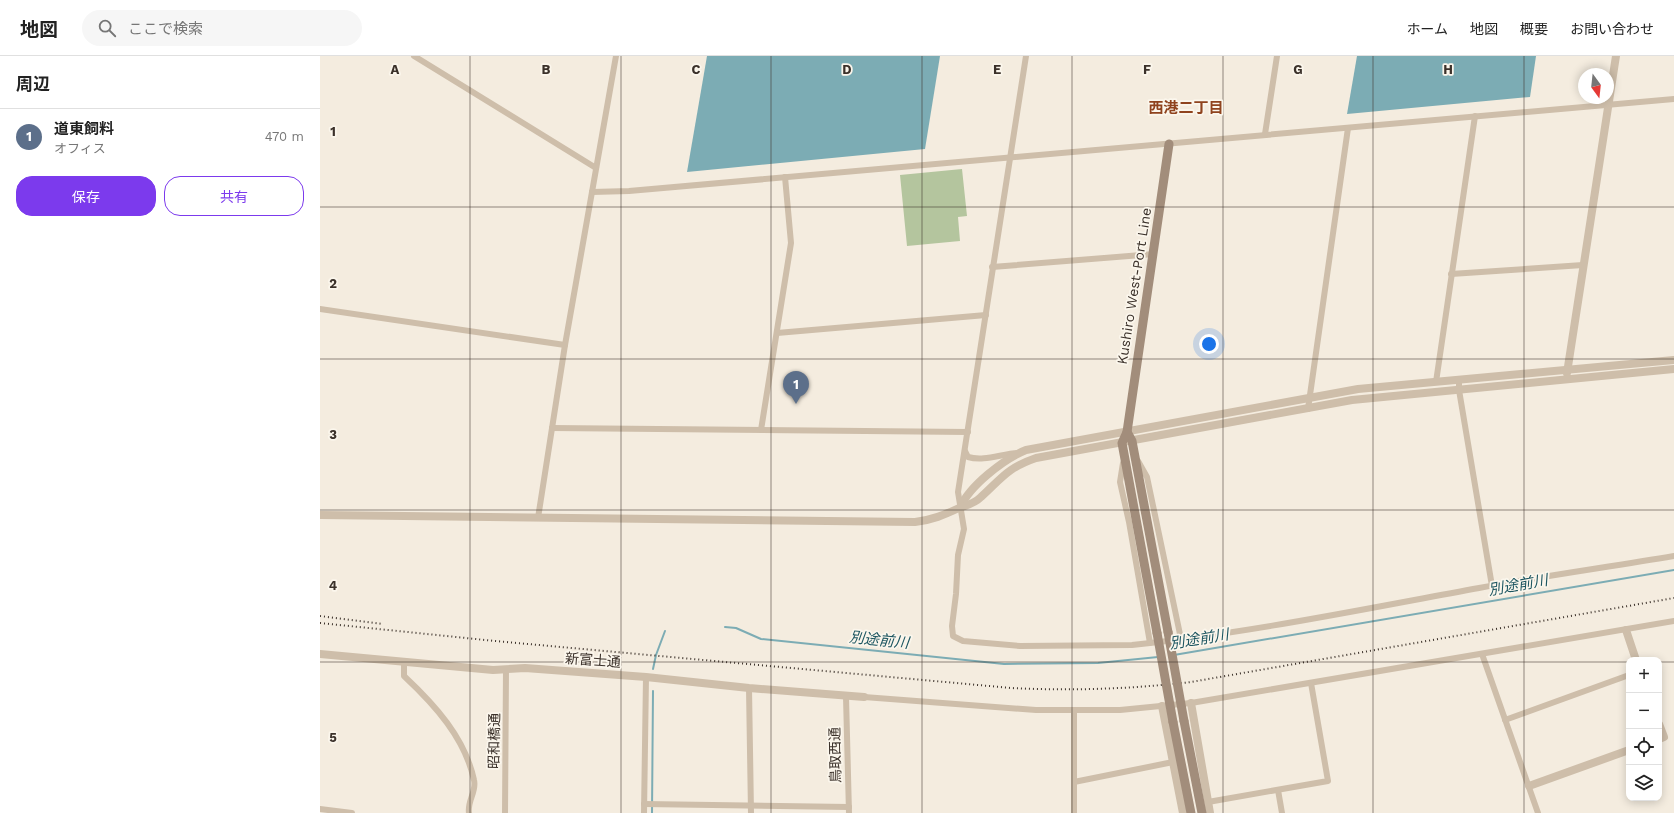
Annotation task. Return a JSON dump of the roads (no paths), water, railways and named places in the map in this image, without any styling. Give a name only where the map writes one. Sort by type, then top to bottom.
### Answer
[{"type":"main road","name":"Kushiro West-Port Line","points":[[1122,443],[1127,432],[1169,144]]},
{"type":"main road","points":[[1127,432],[1132,441],[1135,456],[1202,813]]},
{"type":"main road","points":[[1122,443],[1191,813]]},
{"type":"street","points":[[414,56],[596,168]]},
{"type":"street","points":[[538,518],[564,345],[616,56]]},
{"type":"street","points":[[1026,56],[958,492],[964,529],[958,555],[956,594],[952,626],[953,636],[963,641],[1020,646],[1150,643],[1245,631],[1492,586],[1674,556]]},
{"type":"street","points":[[1264,134],[1277,56]]},
{"type":"street","points":[[1567,379],[1583,264],[1616,56]]},
{"type":"street","points":[[592,192],[629,191],[1674,99]]},
{"type":"street","points":[[1436,382],[1475,116]]},
{"type":"street","points":[[1308,409],[1348,128]]},
{"type":"street","points":[[761,430],[791,243],[785,177]]},
{"type":"street","points":[[992,267],[1154,254]]},
{"type":"street","points":[[1451,274],[1583,264]]},
{"type":"street","points":[[320,309],[564,345]]},
{"type":"street","points":[[777,333],[986,315]]},
{"type":"street","points":[[964,451],[968,457],[977,460],[1011,452],[1020,452],[1358,389],[1674,360]]},
{"type":"street","points":[[320,515],[915,522],[936,519],[960,508],[969,506],[981,498],[994,483],[1018,464],[1036,458],[1352,400],[1674,369]]},
{"type":"street","points":[[1459,380],[1459,390],[1492,586]]},
{"type":"street","points":[[552,428],[968,432]]},
{"type":"street","points":[[960,508],[964,499],[993,470],[1020,452]]},
{"type":"street","points":[[1135,456],[1148,477],[1181,639]]},
{"type":"street","points":[[1124,458],[1120,482],[1129,522],[1150,643]]},
{"type":"street","points":[[864,697],[1036,710],[1120,710],[1191,703],[1674,621]]},
{"type":"street","points":[[1626,630],[1635,657]]},
{"type":"street","name":"新富士通","points":[[320,654],[506,670],[525,668],[646,677],[846,697],[864,697]]},
{"type":"street","points":[[1482,654],[1538,813]]},
{"type":"street","points":[[404,662],[404,676],[425,695],[447,721],[465,752],[475,782],[468,807],[469,813]]},
{"type":"street","name":"昭和橋通","points":[[505,813],[506,670]]},
{"type":"street","points":[[1505,720],[1626,676]]},
{"type":"street","points":[[644,813],[646,677]]},
{"type":"street","points":[[1208,802],[1328,781],[1311,683]]},
{"type":"street","points":[[749,688],[751,813]]},
{"type":"street","name":"鳥取西通","points":[[846,697],[849,810]]},
{"type":"street","points":[[1191,703],[1210,813]]},
{"type":"street","points":[[1162,706],[1183,813]]},
{"type":"street","points":[[1074,710],[1074,813]]},
{"type":"street","points":[[1528,786],[1626,751]]},
{"type":"street","points":[[1074,782],[1173,762]]},
{"type":"street","points":[[1278,790],[1282,813]]},
{"type":"street","points":[[644,804],[849,810]]},
{"type":"street","points":[[320,809],[352,813]]},
{"type":"water","points":[[707,56],[940,56],[925,149],[687,172]]},
{"type":"water","points":[[1357,56],[1536,56],[1530,97],[1347,114]]},
{"type":"waterway","name":"別途前川","points":[[1174,655],[1674,570]]},
{"type":"waterway","name":"別途前川","points":[[725,627],[736,628],[761,639],[1004,664],[1098,663],[1158,657]]},
{"type":"waterway","name":"別途前川","points":[[653,669],[656,655],[665,631]]},
{"type":"waterway","name":"別途前川","points":[[652,813],[653,691]]},
{"type":"railway","points":[[320,623],[495,641],[1011,688],[1078,689],[1124,688],[1191,682],[1674,598]]},
{"type":"railway","points":[[320,616],[383,624]]},
{"type":"place","name":"道東飼料","points":[[796,404]]},
{"type":"district","name":"西港二丁目","points":[[1186,108]]}]
